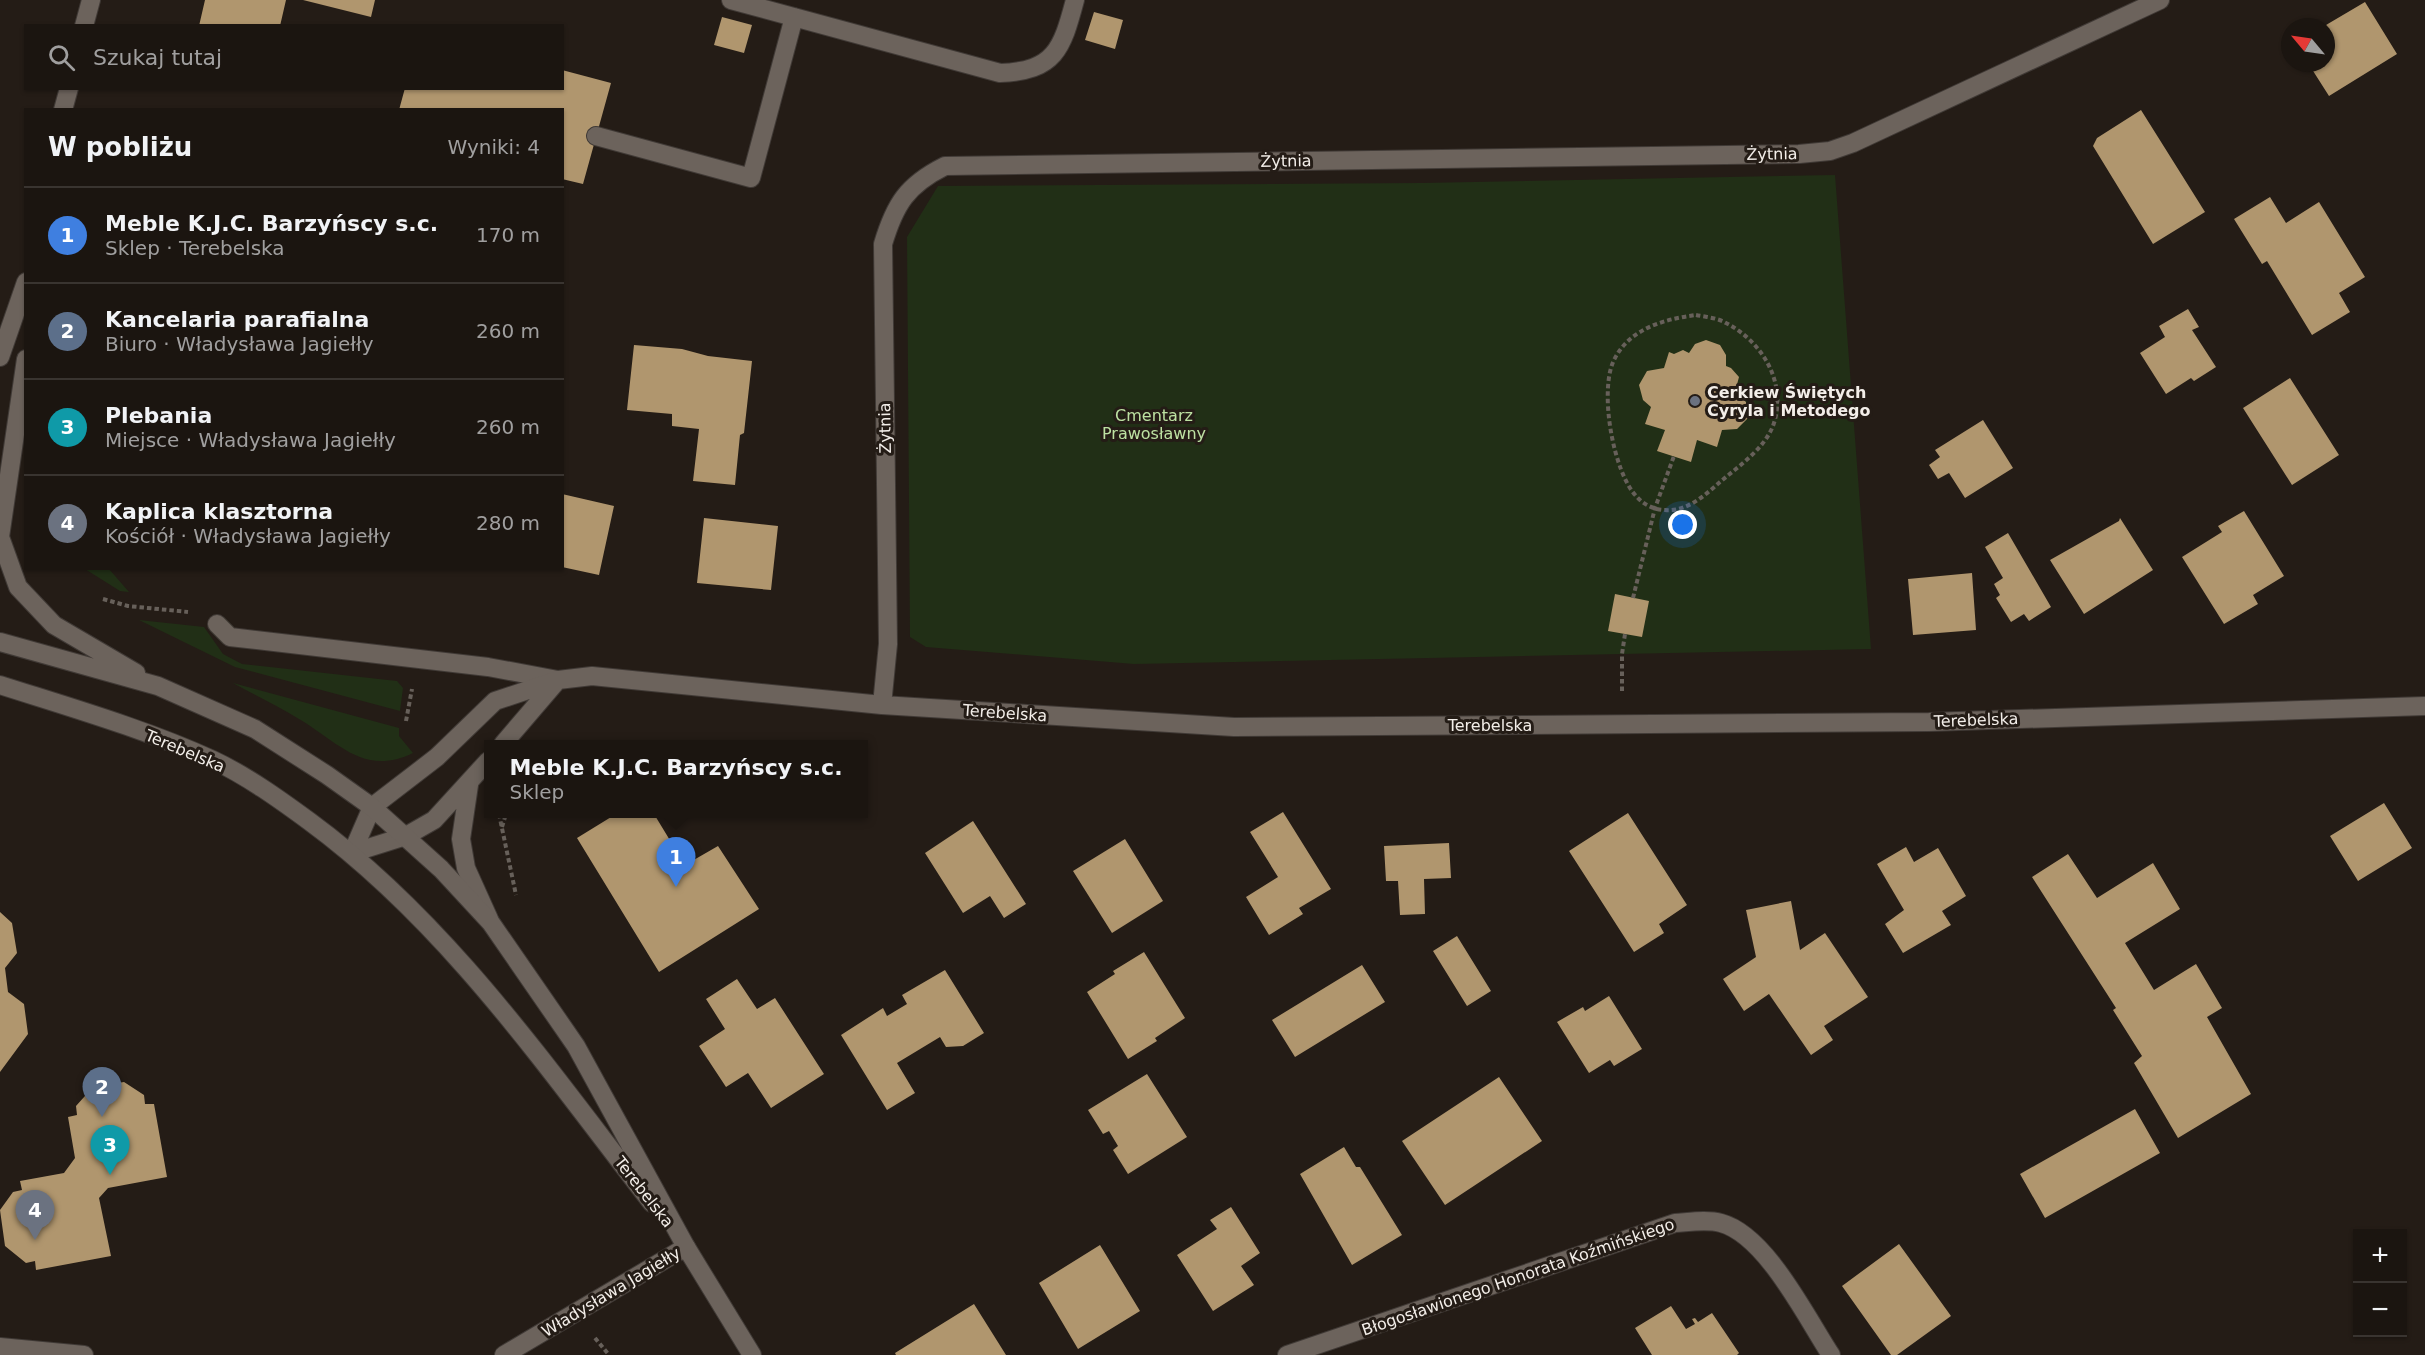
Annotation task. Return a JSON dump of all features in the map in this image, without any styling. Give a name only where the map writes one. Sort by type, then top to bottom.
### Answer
[{"type":"street","points":[[85,24],[91,0]]},
{"type":"street","points":[[733,0],[1000,73],[1025,72],[1048,60],[1064,40],[1075,0]]},
{"type":"street","name":"Żytnia","points":[[882,705],[888,644],[883,244],[899,201],[926,175],[945,166],[1799,154],[1830,151],[1853,143],[2160,0]]},
{"type":"street","points":[[596,136],[751,178],[794,17]]},
{"type":"street","points":[[64,108],[68,90]]},
{"type":"street","points":[[0,357],[24,288]]},
{"type":"street","points":[[0,537],[24,373]]},
{"type":"street","name":"Terebelska","points":[[0,537],[18,587],[54,625],[158,686],[255,729],[318,768],[372,807],[441,869],[491,923],[576,1046],[686,1247]]},
{"type":"street","name":"Terebelska","points":[[217,624],[230,638],[454,662],[558,680]]},
{"type":"street","name":"Terebelska","points":[[0,642],[158,686]]},
{"type":"street","name":"Terebelska","points":[[352,853],[372,807],[437,757],[495,701],[558,680],[592,676],[882,705],[1234,727],[1929,722],[2425,705]]},
{"type":"street","points":[[506,740],[558,680]]},
{"type":"street","name":"Terebelska","points":[[0,686],[89,713],[214,761],[283,802],[352,853],[407,902],[455,955],[549,1070],[686,1247]]},
{"type":"street","points":[[352,853],[406,836],[434,820],[484,767]]},
{"type":"street","name":"Terebelska","points":[[469,785],[461,839],[466,868],[491,923]]},
{"type":"street","name":"Błogosławionego Honorata Koźmińskiego","points":[[1287,1355],[1675,1223],[1699,1221],[1721,1223],[1748,1236],[1755,1243],[1831,1355]]},
{"type":"street","points":[[686,1247],[752,1355]]},
{"type":"street","name":"Władysława Jagiełły","points":[[504,1355],[686,1247]]},
{"type":"street","points":[[0,1347],[84,1355]]},
{"type":"path","points":[[1696,315],[1724,322],[1744,334],[1760,350],[1770,366],[1778,405],[1772,427],[1757,452],[1701,498],[1682,509],[1655,508],[1636,497],[1620,465],[1606,400],[1608,377],[1615,357],[1639,332],[1665,319],[1696,315]]},
{"type":"path","points":[[1633,598],[1655,508],[1674,456]]},
{"type":"path","points":[[103,599],[128,606],[187,612]]},
{"type":"path","points":[[1622,691],[1622,654],[1625,634]]},
{"type":"path","points":[[499,818],[516,898]]},
{"type":"path","points":[[502,828],[505,818]]},
{"type":"path","points":[[592,1335],[609,1355]]},
{"type":"green space","name":"Cmentarz Prawosławny","points":[[1835,175],[1871,649],[1134,664],[926,647],[910,637],[907,237],[938,186],[1422,183]]},
{"type":"green space","points":[[87,570],[110,570],[129,592],[120,591]]},
{"type":"green space","points":[[139,620],[204,627],[223,654],[242,664],[397,681],[403,688],[400,711],[235,667]]},
{"type":"green space","points":[[233,683],[399,728],[399,736],[413,753],[396,759],[380,761],[352,754],[291,714]]},
{"type":"building","points":[[205,0],[286,0],[280,24],[199,24]]},
{"type":"building","points":[[303,0],[375,0],[371,17]]},
{"type":"building","points":[[2365,2],[2397,54],[2329,96],[2314,72],[2335,72],[2335,20]]},
{"type":"building","points":[[1094,12],[1123,20],[1115,49],[1085,40]]},
{"type":"building","points":[[722,17],[752,25],[744,53],[714,45]]},
{"type":"building","points":[[564,71],[611,83],[583,184],[564,179],[564,108],[400,108],[404,90],[564,90]]},
{"type":"building","points":[[2141,110],[2205,212],[2153,244],[2093,146],[2097,138]]},
{"type":"building","points":[[2270,197],[2286,223],[2319,202],[2365,277],[2339,293],[2350,312],[2312,335],[2267,261],[2262,264],[2234,219]]},
{"type":"building","points":[[2188,309],[2199,327],[2192,330],[2216,367],[2194,381],[2191,378],[2166,394],[2140,353],[2165,337],[2159,326]]},
{"type":"building","name":"Cerkiew Świętych Cyryla i Metodego","points":[[1706,340],[1720,345],[1726,355],[1726,366],[1739,377],[1735,392],[1746,402],[1748,418],[1737,429],[1722,430],[1717,447],[1697,440],[1691,462],[1657,451],[1665,430],[1645,424],[1651,407],[1643,400],[1639,385],[1647,371],[1664,368],[1669,352],[1674,354],[1683,350],[1689,353],[1695,344]]},
{"type":"building","points":[[634,345],[682,349],[708,356],[752,361],[744,433],[740,435],[735,485],[693,481],[699,429],[672,426],[672,414],[627,410]]},
{"type":"building","points":[[2290,378],[2339,455],[2292,485],[2243,408]]},
{"type":"building","points":[[1983,420],[2013,468],[1965,498],[1949,473],[1938,479],[1929,465],[1940,457],[1935,450]]},
{"type":"building","points":[[564,494],[614,506],[599,575],[564,567]]},
{"type":"building","points":[[2244,511],[2284,576],[2253,595],[2258,604],[2224,624],[2182,557],[2222,532],[2218,526]]},
{"type":"building","points":[[704,518],[778,526],[771,590],[697,583]]},
{"type":"building","points":[[2120,518],[2153,570],[2084,614],[2050,560],[2119,521]]},
{"type":"building","points":[[2008,533],[2051,607],[2029,621],[2024,614],[2011,622],[1996,598],[2000,595],[1994,584],[2003,578],[1985,547]]},
{"type":"building","points":[[1972,573],[1976,630],[1913,635],[1908,579]]},
{"type":"building","points":[[1615,594],[1649,601],[1642,637],[1608,631]]},
{"type":"building","points":[[2384,803],[2412,848],[2358,881],[2330,836]]},
{"type":"building","points":[[1283,812],[1331,889],[1299,908],[1303,914],[1269,935],[1246,897],[1278,877],[1250,832]]},
{"type":"building","points":[[1628,813],[1687,905],[1659,924],[1664,933],[1634,952],[1569,851]]},
{"type":"building","points":[[610,818],[656,818],[685,865],[718,846],[759,909],[659,972],[577,838]]},
{"type":"building","points":[[973,821],[1026,904],[1004,918],[990,896],[963,913],[925,853]]},
{"type":"building","points":[[1125,839],[1163,901],[1112,933],[1073,871]]},
{"type":"building","points":[[1449,843],[1451,878],[1424,879],[1425,914],[1400,915],[1398,881],[1386,881],[1384,846]]},
{"type":"building","points":[[1906,847],[1914,862],[1938,848],[1966,896],[1942,911],[1951,925],[1903,953],[1885,924],[1904,910],[1877,864]]},
{"type":"building","points":[[2068,854],[2097,898],[2153,863],[2180,909],[2125,943],[2154,990],[2196,964],[2222,1008],[2207,1017],[2251,1094],[2178,1138],[2134,1063],[2142,1056],[2113,1010],[2116,1008],[2032,877]]},
{"type":"building","points":[[1791,901],[1800,950],[1825,933],[1868,997],[1824,1026],[1833,1040],[1811,1055],[1769,994],[1744,1011],[1723,979],[1756,957],[1746,910]]},
{"type":"building","points":[[0,912],[12,923],[17,953],[5,968],[8,992],[24,1004],[28,1034],[0,1072]]},
{"type":"building","points":[[1457,936],[1491,991],[1467,1006],[1433,951]]},
{"type":"building","points":[[1144,952],[1185,1018],[1155,1038],[1157,1041],[1128,1059],[1087,992],[1115,974],[1113,971]]},
{"type":"building","points":[[1362,965],[1385,1002],[1295,1057],[1272,1020]]},
{"type":"building","points":[[945,970],[984,1033],[963,1046],[946,1047],[940,1037],[897,1063],[915,1093],[887,1110],[841,1035],[883,1008],[887,1016],[907,1004],[902,995]]},
{"type":"building","points":[[737,979],[757,1009],[775,998],[824,1074],[771,1108],[748,1073],[726,1087],[699,1046],[725,1029],[706,999]]},
{"type":"building","points":[[1609,996],[1642,1049],[1614,1066],[1610,1060],[1589,1073],[1557,1022],[1583,1007],[1585,1011]]},
{"type":"building","points":[[1147,1074],[1187,1137],[1128,1174],[1113,1150],[1118,1146],[1109,1131],[1103,1134],[1088,1110]]},
{"type":"building","points":[[1499,1077],[1542,1141],[1445,1205],[1402,1141]]},
{"type":"building","points":[[124,1082],[144,1095],[145,1104],[154,1104],[167,1177],[108,1188],[99,1198],[111,1256],[36,1270],[35,1261],[26,1263],[5,1246],[0,1210],[13,1192],[22,1190],[20,1181],[64,1173],[75,1158],[68,1117],[77,1115],[76,1106],[93,1087]]},
{"type":"building","points":[[2135,1109],[2160,1153],[2045,1218],[2020,1174]]},
{"type":"building","points":[[1344,1147],[1356,1167],[1360,1167],[1402,1235],[1352,1265],[1300,1174]]},
{"type":"building","points":[[1231,1207],[1260,1253],[1241,1266],[1254,1285],[1213,1311],[1177,1255],[1217,1229],[1210,1220]]},
{"type":"building","points":[[1899,1244],[1951,1316],[1897,1355],[1891,1355],[1842,1286]]},
{"type":"building","points":[[1100,1245],[1140,1311],[1078,1349],[1039,1283]]},
{"type":"building","points":[[974,1304],[1006,1355],[896,1355],[895,1353]]},
{"type":"building","points":[[1671,1306],[1686,1329],[1695,1324],[1692,1319],[1695,1318],[1698,1322],[1712,1313],[1739,1353],[1737,1355],[1652,1355],[1635,1328]]},
{"type":"place","name":"Cerkiew Świętych Cyryla i Metodego","points":[[1695,401]]},
{"type":"place","name":"Meble K.J.C. Barzyńscy s.c.","points":[[676,887]]},
{"type":"place","name":"Kancelaria parafialna","points":[[102,1117]]},
{"type":"place","name":"Plebania","points":[[110,1175]]},
{"type":"place","name":"Kaplica klasztorna","points":[[35,1240]]}]
